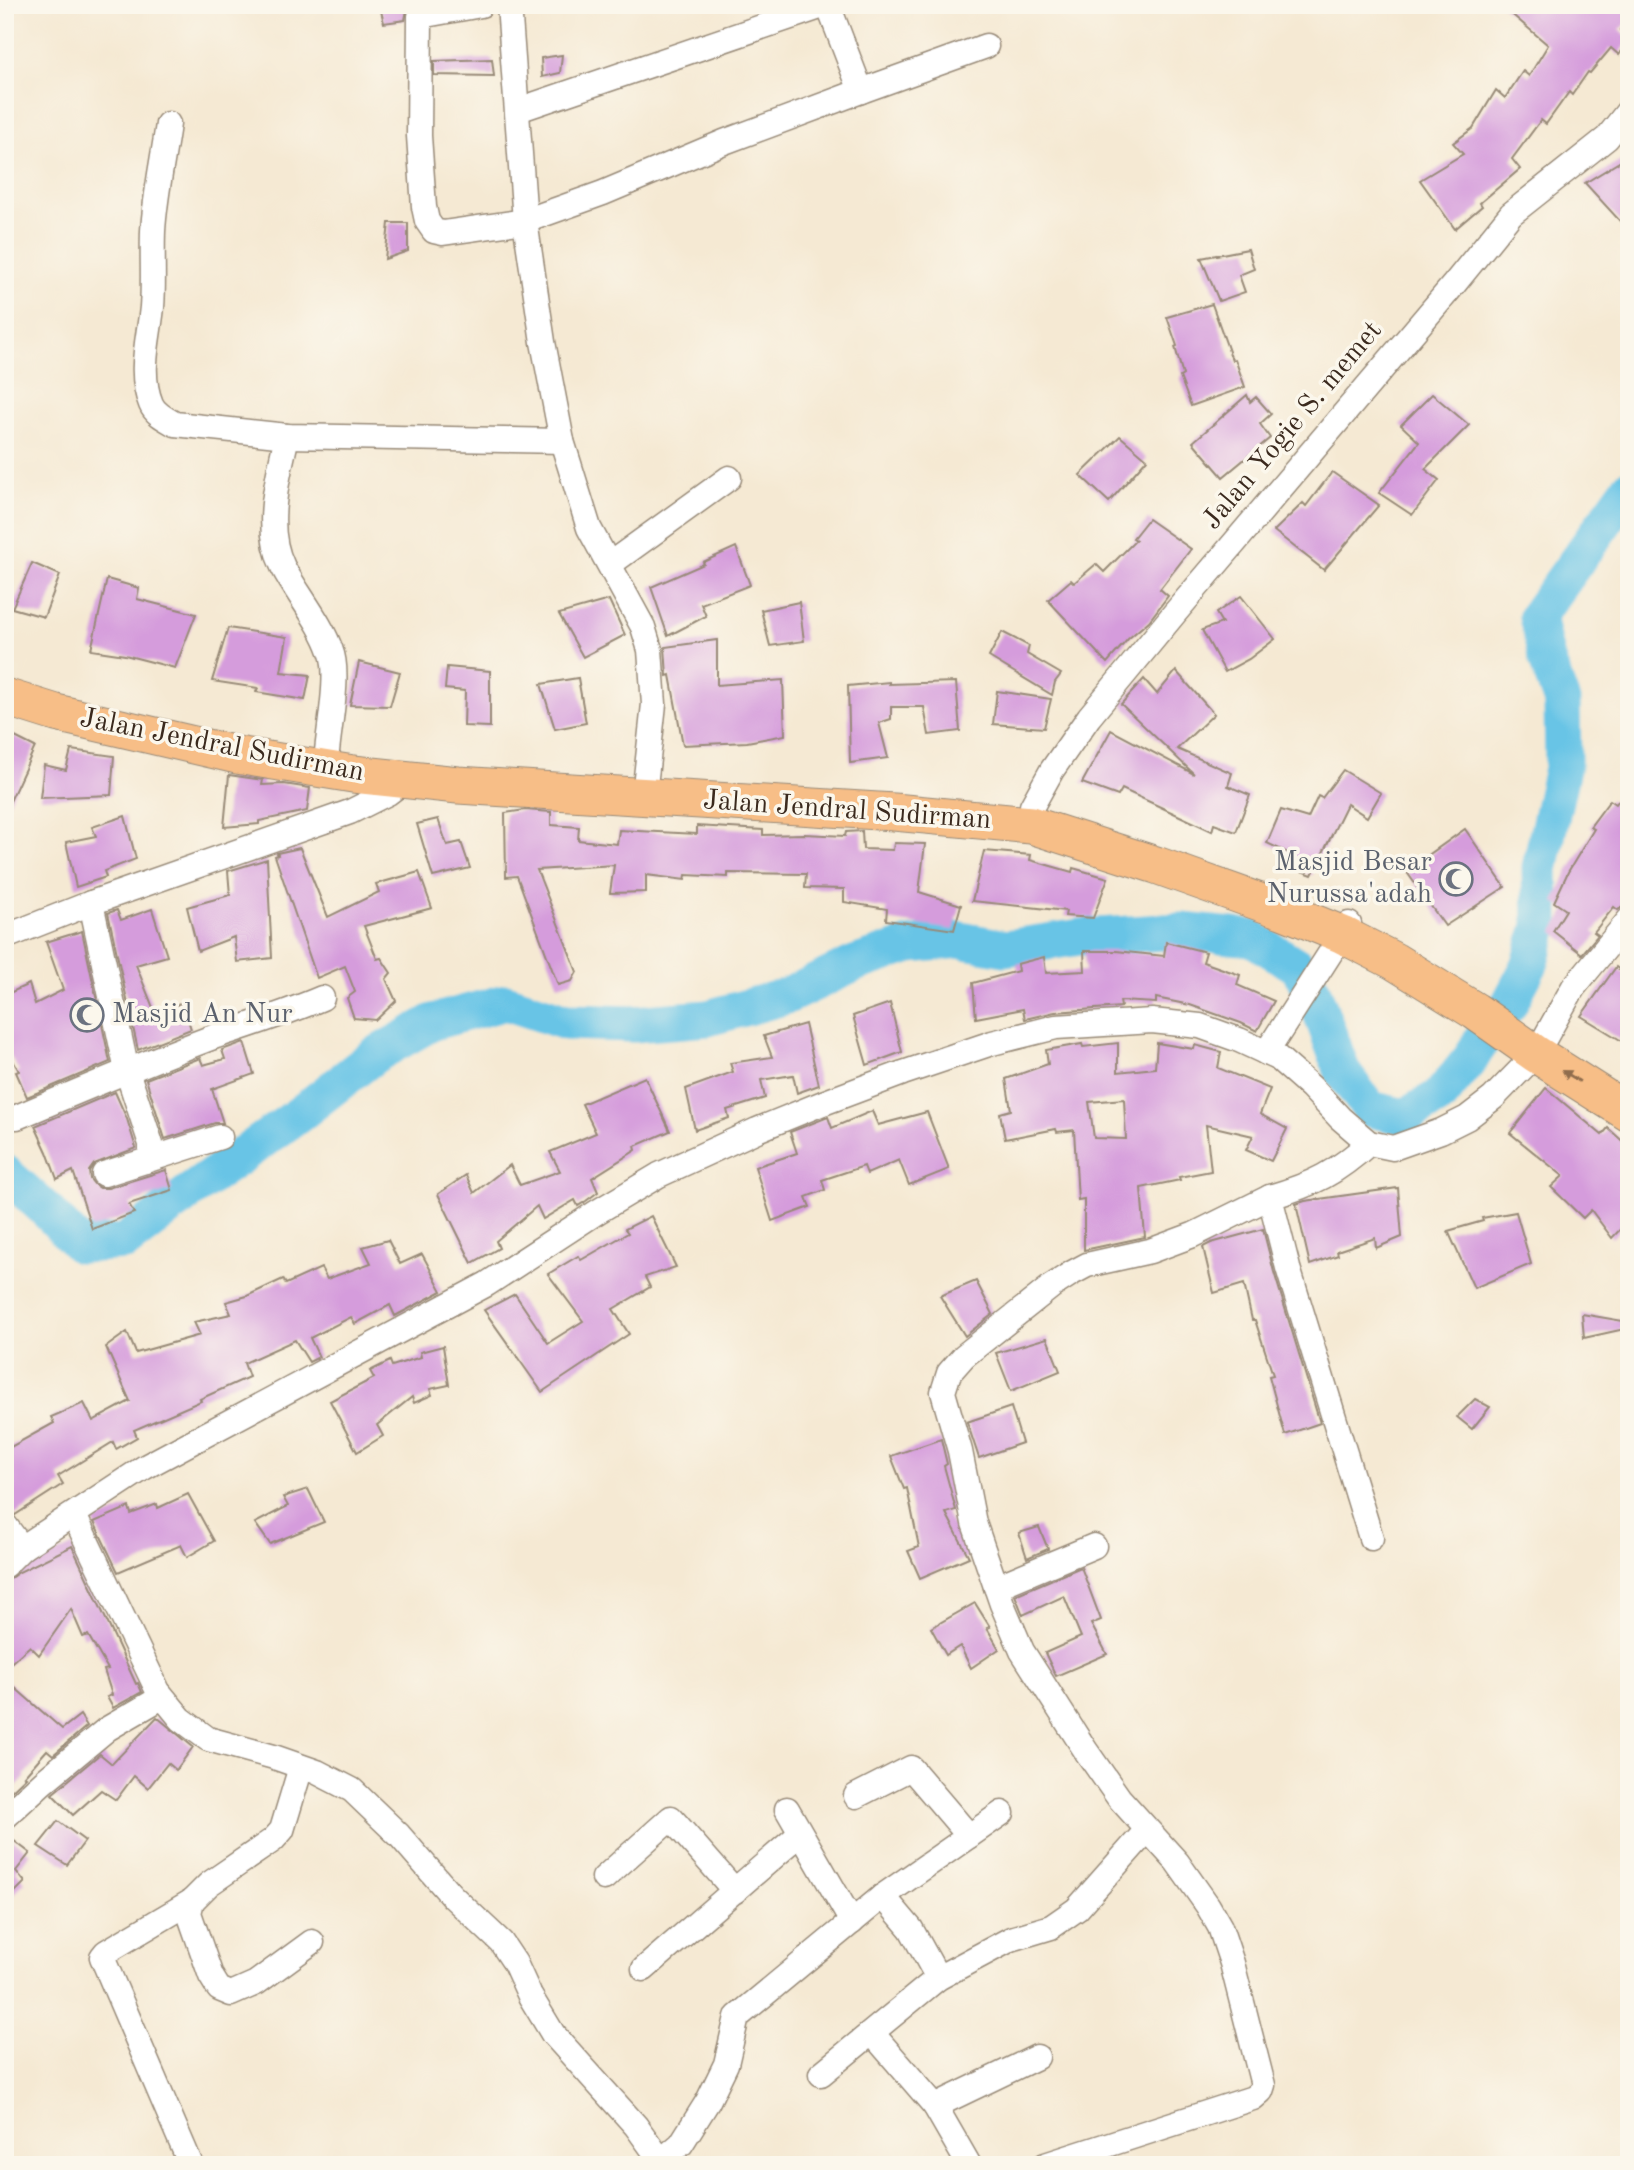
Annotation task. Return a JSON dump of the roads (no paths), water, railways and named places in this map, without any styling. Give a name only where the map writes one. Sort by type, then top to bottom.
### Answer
[{"type":"highway","name":"Jalan Jendral Sudirman","points":[[5,678],[221,731],[408,771],[458,785],[894,812],[1031,816]]},
{"type":"highway","name":"Jalan Jendral Sudirman","points":[[5,697],[56,713],[237,755],[353,774],[408,771],[810,783],[1031,816],[1233,873],[1321,905],[1347,927],[1379,931],[1447,967],[1482,1003],[1531,1036],[1629,1113]]},
{"type":"highway","name":"Jalan Jendral Sudirman","points":[[1531,1036],[1629,1084]]},
{"type":"street","points":[[481,5],[419,11],[419,136],[424,206],[427,221],[435,231],[443,233],[525,221],[603,193],[724,142],[986,46]]},
{"type":"street","points":[[509,5],[525,221],[543,342],[562,442],[589,528],[643,627],[650,650],[654,704],[646,777]]},
{"type":"street","points":[[518,110],[827,5],[861,91]]},
{"type":"street","name":"Jalan Yogie S. memet","points":[[1031,816],[1052,770],[1089,717],[1511,214],[1607,138],[1629,110]]},
{"type":"street","points":[[168,124],[153,231],[152,307],[146,343],[146,372],[152,406],[162,417],[175,424],[287,436],[562,442]]},
{"type":"street","points":[[287,436],[273,520],[274,544],[283,566],[332,652],[334,676],[327,752]]},
{"type":"street","points":[[610,565],[730,478]]},
{"type":"street","points":[[5,937],[91,903],[350,813],[377,799],[408,771]]},
{"type":"street","points":[[91,903],[127,1071],[151,1144],[151,1154],[145,1161]]},
{"type":"street","points":[[5,1525],[14,1557],[145,1466],[487,1284],[659,1175],[823,1103],[992,1043],[1056,1027],[1152,1021],[1200,1026],[1278,1058],[1369,1143],[1394,1148],[1441,1131],[1467,1118],[1493,1098],[1531,1036],[1629,920]]},
{"type":"street","points":[[1266,1053],[1347,927]]},
{"type":"street","points":[[17,1117],[127,1071],[322,998]]},
{"type":"street","points":[[104,1174],[220,1138]]},
{"type":"street","points":[[1045,2165],[1253,2098],[1263,2085],[1232,1963],[1220,1927],[1177,1862],[1119,1798],[1022,1651],[974,1523],[960,1451],[943,1392],[949,1373],[964,1356],[1072,1272],[1087,1265],[1150,1251],[1193,1235],[1270,1196],[1318,1181],[1334,1172],[1369,1143]]},
{"type":"street","points":[[1270,1196],[1288,1268],[1371,1538]]},
{"type":"street","points":[[74,1516],[117,1610],[162,1697],[181,1719],[208,1739],[302,1767],[352,1790],[501,1942],[553,2034],[636,2126],[663,2162],[681,2144],[708,2101],[726,2064],[737,2017],[883,1896],[1002,1813]]},
{"type":"street","points":[[996,1587],[1094,1546]]},
{"type":"street","points":[[5,1817],[107,1729],[162,1697]]},
{"type":"street","points":[[191,2165],[102,1957],[106,1952],[192,1901],[209,1884],[273,1840],[282,1830],[302,1767]]},
{"type":"street","points":[[856,1796],[911,1768],[969,1836]]},
{"type":"street","points":[[787,1809],[852,1922]]},
{"type":"street","points":[[604,1878],[671,1818],[735,1891]]},
{"type":"street","points":[[821,2074],[938,1978],[1011,1939],[1051,1927],[1077,1909],[1147,1830]]},
{"type":"street","points":[[644,1969],[800,1834]]},
{"type":"street","points":[[883,1896],[911,1929],[938,1978]]},
{"type":"street","points":[[192,1901],[189,1913],[202,1953],[219,1990],[225,1993],[231,1994],[256,1983],[312,1942]]},
{"type":"street","points":[[872,2033],[935,2106],[970,2165]]},
{"type":"street","points":[[935,2106],[1037,2057]]},
{"type":"waterway","points":[[5,1173],[80,1245],[125,1242],[191,1191],[297,1116],[375,1055],[433,1022],[506,1002],[566,1022],[634,1024],[708,1018],[787,996],[854,964],[910,945],[960,940],[1005,948],[1081,937],[1182,931],[1252,938],[1297,966],[1313,991],[1343,1073],[1370,1109],[1405,1117],[1440,1096],[1471,1058],[1491,1024],[1508,1006],[1530,964],[1541,926],[1540,868],[1563,764],[1562,702],[1547,660],[1537,616],[1629,488]]},
{"type":"place","name":"Masjid Besar Nurussa'adah","points":[[1456,879]]},
{"type":"place","name":"Masjid An Nur","points":[[87,1015]]}]
